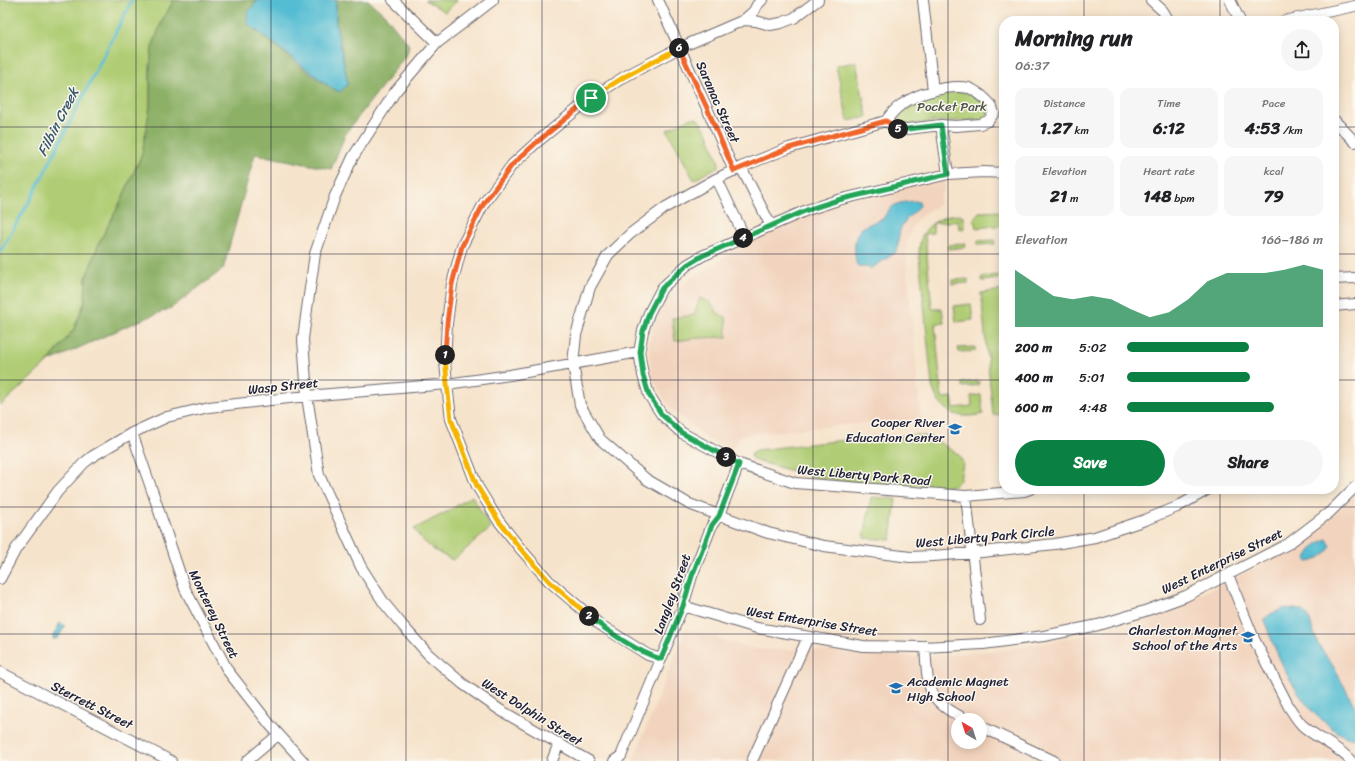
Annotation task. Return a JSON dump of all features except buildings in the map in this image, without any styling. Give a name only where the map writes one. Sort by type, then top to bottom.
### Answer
[{"type":"street","points":[[393,0],[437,43]]},
{"type":"street","name":"West Dolphin Street","points":[[493,0],[437,43],[395,92],[353,157],[335,196],[315,254],[303,340],[306,396],[319,475],[361,567],[384,603],[428,654],[463,684],[500,710],[589,761]]},
{"type":"street","name":"Saranac Street","points":[[658,0],[679,48],[738,169],[771,226]]},
{"type":"street","points":[[661,659],[648,655],[599,624],[549,581],[519,547],[498,520],[477,486],[451,419],[445,362],[447,323],[452,284],[462,246],[484,203],[512,165],[537,142],[591,98],[624,77],[679,48],[744,20],[754,11],[762,0]]},
{"type":"street","points":[[744,20],[756,20],[770,25],[780,23],[794,18],[818,0]]},
{"type":"street","points":[[924,0],[934,91]]},
{"type":"street","points":[[1151,0],[1163,11],[1166,16]]},
{"type":"street","points":[[1230,0],[1238,16]]},
{"type":"street","points":[[1308,16],[1355,6]]},
{"type":"street","points":[[956,87],[970,88],[988,100],[993,109],[994,113],[988,121],[980,124],[956,126],[941,125],[899,130],[886,121],[901,105],[918,96],[956,87]]},
{"type":"street","points":[[993,109],[999,108]]},
{"type":"street","name":"West Liberty Park Circle","points":[[886,121],[789,148],[717,179],[666,207],[630,234],[608,255],[590,287],[576,335],[573,364],[580,404],[600,439],[646,479],[689,504],[719,516],[768,533],[824,546],[910,557],[973,553],[1055,544],[1095,537],[1145,520],[1177,507],[1200,494]]},
{"type":"street","points":[[941,125],[948,174]]},
{"type":"street","points":[[1339,125],[1355,142]]},
{"type":"street","name":"West Liberty Park Road","points":[[999,174],[984,172],[948,174],[838,200],[807,210],[697,259],[687,265],[662,288],[649,313],[643,331],[640,352],[643,375],[649,395],[662,415],[682,433],[739,464],[795,483],[966,496],[999,493]]},
{"type":"street","points":[[717,179],[745,238]]},
{"type":"street","points":[[1339,280],[1355,278]]},
{"type":"street","points":[[1339,306],[1355,304]]},
{"type":"street","name":"Wasp Street","points":[[0,579],[16,549],[58,491],[84,463],[93,456],[132,434],[167,417],[209,407],[306,396],[447,384],[510,375],[640,352]]},
{"type":"street","name":"Monterey Street","points":[[132,434],[185,590],[228,672],[278,735],[303,761]]},
{"type":"street","name":"Langley Street","points":[[617,758],[683,606],[692,576],[712,525],[719,516],[739,464]]},
{"type":"street","name":"West Enterprise Street","points":[[683,606],[757,628],[863,646],[983,644],[1044,636],[1098,625],[1145,612],[1186,596],[1288,544],[1330,512],[1355,487]]},
{"type":"street","points":[[966,496],[980,620]]},
{"type":"street","points":[[1228,575],[1254,639],[1295,717],[1312,733],[1343,752],[1350,761]]},
{"type":"street","points":[[755,760],[808,637]]},
{"type":"street","points":[[926,646],[927,673],[932,693],[942,706],[953,713]]},
{"type":"street","name":"Sterrett Street","points":[[0,672],[171,761]]},
{"type":"street","points":[[987,729],[1054,761]]},
{"type":"street","points":[[247,761],[278,735]]},
{"type":"street","points":[[552,761],[559,743]]},
{"type":"shaded area","points":[[944,175],[945,188],[940,197],[939,205],[925,213],[917,220],[911,230],[907,243],[906,255],[921,420],[853,424],[741,435],[732,451],[708,439],[673,411],[663,397],[651,373],[649,342],[662,306],[672,294],[691,279],[742,246],[739,240],[807,210]]},
{"type":"shaded area","points":[[1355,491],[1355,761],[633,761],[686,628],[754,649],[819,650],[854,654],[926,657],[1010,649],[1081,636],[1148,616],[1230,581],[1280,555],[1326,522],[1337,512]]},
{"type":"green space","points":[[0,0],[174,0],[162,21],[152,48],[150,67],[150,107],[142,154],[119,205],[99,243],[86,278],[85,301],[74,329],[48,362],[0,406]]},
{"type":"green space","points":[[174,0],[258,0],[248,12],[256,31],[309,73],[340,92],[348,84],[336,24],[336,0],[368,0],[386,16],[409,45],[407,54],[346,133],[331,169],[255,154],[223,269],[171,308],[127,326],[48,362],[74,329],[85,301],[86,278],[99,243],[119,205],[142,154],[150,107],[150,67],[152,47],[162,21]]},
{"type":"green space","points":[[425,0],[458,0],[445,12]]},
{"type":"green space","points":[[856,62],[867,117],[848,121],[836,66]]},
{"type":"green space","name":"Pocket Park","points":[[953,91],[965,92],[977,98],[988,110],[988,115],[983,120],[927,122],[900,127],[899,118],[902,110],[908,104],[936,94]]},
{"type":"green space","points":[[691,118],[697,118],[707,131],[719,163],[719,166],[694,180],[667,130]]},
{"type":"green space","points":[[999,211],[999,226],[976,228],[974,220],[979,212]]},
{"type":"green space","points":[[951,215],[959,215],[963,217],[964,229],[959,229],[958,221],[934,223]]},
{"type":"green space","points":[[933,223],[933,233],[925,234],[932,309],[942,309],[944,323],[935,324],[942,398],[952,397],[954,408],[972,406],[971,396],[981,395],[983,414],[965,416],[951,412],[940,403],[932,386],[919,248],[924,232]]},
{"type":"green space","points":[[994,240],[995,244],[978,245],[978,241]]},
{"type":"green space","points":[[965,243],[966,247],[949,249],[949,245]]},
{"type":"green space","points":[[998,275],[998,279],[982,281],[982,277]]},
{"type":"green space","points":[[968,279],[968,283],[952,284],[952,280]]},
{"type":"green space","points":[[999,291],[999,414],[993,415],[981,293]]},
{"type":"green space","points":[[700,298],[706,300],[714,306],[716,312],[726,317],[727,337],[675,341],[672,318],[695,315]]},
{"type":"green space","points":[[971,304],[973,320],[956,322],[954,306]]},
{"type":"green space","points":[[975,347],[975,351],[959,352],[958,348]]},
{"type":"green space","points":[[979,381],[979,385],[963,387],[962,383]]},
{"type":"green space","points":[[917,435],[930,437],[959,455],[963,463],[960,480],[955,485],[944,487],[852,482],[814,477],[753,460],[751,456],[753,452],[757,450],[836,441]]},
{"type":"green space","points":[[472,496],[491,528],[453,560],[431,548],[414,529],[450,510]]},
{"type":"green space","points":[[871,497],[896,499],[891,540],[864,538]]},
{"type":"water","points":[[258,0],[336,0],[336,24],[348,84],[340,92],[330,87],[247,23],[248,12]]},
{"type":"water","points":[[919,202],[920,206],[902,225],[895,253],[872,268],[858,266],[856,264],[855,246],[857,234],[860,230],[869,224],[883,219],[892,207],[899,203]]},
{"type":"water","points":[[1327,539],[1331,546],[1327,552],[1318,559],[1308,562],[1306,558],[1312,549],[1320,542]]},
{"type":"water","points":[[1286,608],[1302,610],[1308,616],[1318,644],[1335,669],[1355,707],[1355,739],[1340,734],[1315,715],[1296,690],[1290,679],[1278,656],[1264,620],[1271,614]]},
{"type":"water","points":[[60,623],[65,626],[58,638],[53,639],[53,636]]},
{"type":"waterway","name":"Filbin Creek","points":[[0,252],[32,197],[132,0]]},
{"type":"place","name":"Cooper River Education Center","points":[[955,429]]},
{"type":"place","name":"Charleston Magnet School of the Arts","points":[[1248,637]]},
{"type":"place","name":"Academic Magnet High School","points":[[896,688]]},
{"type":"route","points":[[679,48],[734,171],[789,148],[886,121],[899,130],[941,125],[948,174],[838,200],[807,210],[702,256],[687,265],[662,288],[649,313],[643,331],[640,352],[643,375],[649,395],[662,415],[682,433],[739,464],[719,516],[712,525],[692,576],[683,606],[661,659],[648,655],[599,624],[549,581],[519,547],[498,520],[477,486],[451,419],[445,362],[447,323],[452,284],[462,246],[484,203],[512,165],[537,142],[591,98],[624,77],[679,48]]}]
